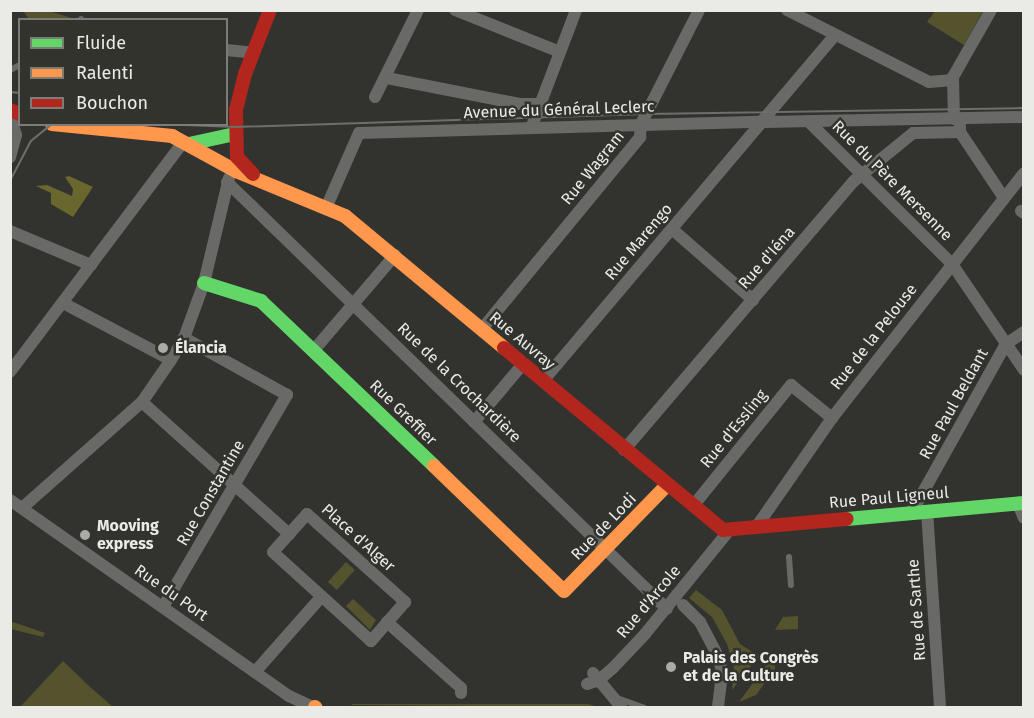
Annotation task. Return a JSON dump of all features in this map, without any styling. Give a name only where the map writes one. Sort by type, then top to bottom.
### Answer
[{"type":"street","points":[[22,508],[142,402],[184,338],[243,175],[237,157],[236,110],[251,57],[270,10]]},
{"type":"street","points":[[375,97],[387,78],[418,10]]},
{"type":"street","points":[[455,10],[560,52]]},
{"type":"street","points":[[532,126],[576,10]]},
{"type":"street","name":"Rue Wagram","points":[[482,329],[640,137],[641,124],[699,10]]},
{"type":"street","points":[[787,10],[929,82],[953,80]]},
{"type":"street","points":[[990,10],[953,80],[960,132],[1004,198]]},
{"type":"street","name":"Rue Marengo","points":[[543,381],[835,34]]},
{"type":"street","points":[[228,51],[251,57]]},
{"type":"street","points":[[387,78],[519,104],[541,104]]},
{"type":"street","points":[[10,116],[16,135],[10,157]]},
{"type":"street","name":"Avenue du Général Leclerc","points":[[326,208],[359,133],[532,126],[1023,117]]},
{"type":"street","name":"Rue du Père Mersenne","points":[[808,121],[952,264],[1023,370]]},
{"type":"street","points":[[68,126],[181,140],[235,134]]},
{"type":"street","name":"Rue d'Iéna","points":[[624,450],[862,174],[913,133],[960,132]]},
{"type":"street","points":[[10,372],[172,156],[181,140]]},
{"type":"street","name":"Rue Auvray","points":[[181,140],[243,175],[345,216],[395,255],[624,450],[724,530]]},
{"type":"street","name":"Rue de la Pelouse","points":[[757,526],[832,418],[1023,173]]},
{"type":"street","name":"Rue de la Crochardière","points":[[243,175],[353,304],[664,606]]},
{"type":"street","points":[[672,229],[753,300]]},
{"type":"street","points":[[10,231],[91,265]]},
{"type":"street","points":[[314,350],[395,255]]},
{"type":"street","name":"Rue Greffier","points":[[204,283],[261,301],[564,591]]},
{"type":"street","points":[[63,303],[171,360]]},
{"type":"street","points":[[1006,344],[1023,332]]},
{"type":"street","name":"Rue Constantine","points":[[162,607],[286,395],[184,338]]},
{"type":"street","name":"Rue Paul Beldant","points":[[912,512],[1006,344]]},
{"type":"street","points":[[474,422],[523,364]]},
{"type":"street","name":"Rue d'Essling","points":[[693,506],[791,385],[832,418]]},
{"type":"street","points":[[142,402],[289,534]]},
{"type":"street","name":"Rue de Lodi","points":[[564,591],[667,485]]},
{"type":"street","name":"Rue du Port","points":[[10,500],[290,696],[315,707]]},
{"type":"street","points":[[1021,504],[1023,518]]},
{"type":"street","name":"Rue Paul Ligneul","points":[[757,526],[786,527],[912,512],[1021,504]]},
{"type":"street","name":"Rue de Sarthe","points":[[927,511],[940,708]]},
{"type":"street","name":"Place d'Alger","points":[[307,514],[405,602],[371,640],[273,552],[289,534],[307,514]]},
{"type":"street","points":[[724,530],[757,526]]},
{"type":"street","name":"Rue d'Arcole","points":[[612,698],[593,679],[664,606],[724,530]]},
{"type":"street","points":[[255,672],[322,596]]},
{"type":"street","points":[[683,605],[700,622],[719,658],[722,674],[718,708]]},
{"type":"street","points":[[387,622],[461,691]]},
{"type":"street","points":[[612,698],[622,708]]},
{"type":"lane","points":[[789,557],[791,585]]},
{"type":"lane","points":[[612,698],[644,708]]},
{"type":"shaded area","points":[[23,11],[49,11],[72,18],[28,18]]},
{"type":"shaded area","points":[[935,11],[983,11],[964,45],[927,22]]},
{"type":"shaded area","points":[[69,176],[93,187],[73,217],[51,204],[51,193],[36,186],[47,185],[72,196],[73,189],[65,177]]},
{"type":"shaded area","points":[[346,562],[355,570],[337,590],[328,582]]},
{"type":"shaded area","points":[[696,590],[722,610],[740,644],[759,656],[732,690],[734,668],[727,644],[712,617],[689,598]]},
{"type":"shaded area","points":[[353,599],[376,620],[370,630],[346,606]]},
{"type":"shaded area","points":[[798,616],[798,629],[775,630],[783,617]]},
{"type":"shaded area","points":[[11,622],[45,633],[43,637],[11,629]]},
{"type":"shaded area","points":[[63,661],[89,686],[113,707],[20,707]]},
{"type":"shaded area","points":[[767,664],[775,664],[775,679],[767,680],[756,695],[739,702]]},
{"type":"shaded area","points":[[353,704],[588,704],[598,707],[351,705]]},
{"type":"tram line","points":[[10,92],[18,93]]},
{"type":"tram line","points":[[210,126],[646,114],[1024,108]]},
{"type":"tram line","points":[[10,181],[31,141],[50,126]]},
{"type":"traffic: fast","points":[[189,144],[235,134]]},
{"type":"traffic: fast","points":[[204,283],[261,301],[434,466]]},
{"type":"traffic: fast","points":[[847,519],[1024,503]]},
{"type":"traffic: slow","points":[[72,126],[172,136],[236,171],[345,216],[504,348]]},
{"type":"traffic: slow","points":[[434,466],[564,591],[667,485]]},
{"type":"traffic: jam","points":[[253,174],[237,157],[236,110],[245,74],[270,10]]},
{"type":"traffic: jam","points":[[10,110],[18,113]]},
{"type":"traffic: jam","points":[[504,348],[723,530],[847,519]]},
{"type":"place","name":"Élancia","points":[[163,348]]},
{"type":"place","name":"Mooving express","points":[[85,535]]},
{"type":"place","name":"Palais des Congrès et de la Culture","points":[[671,667]]}]
